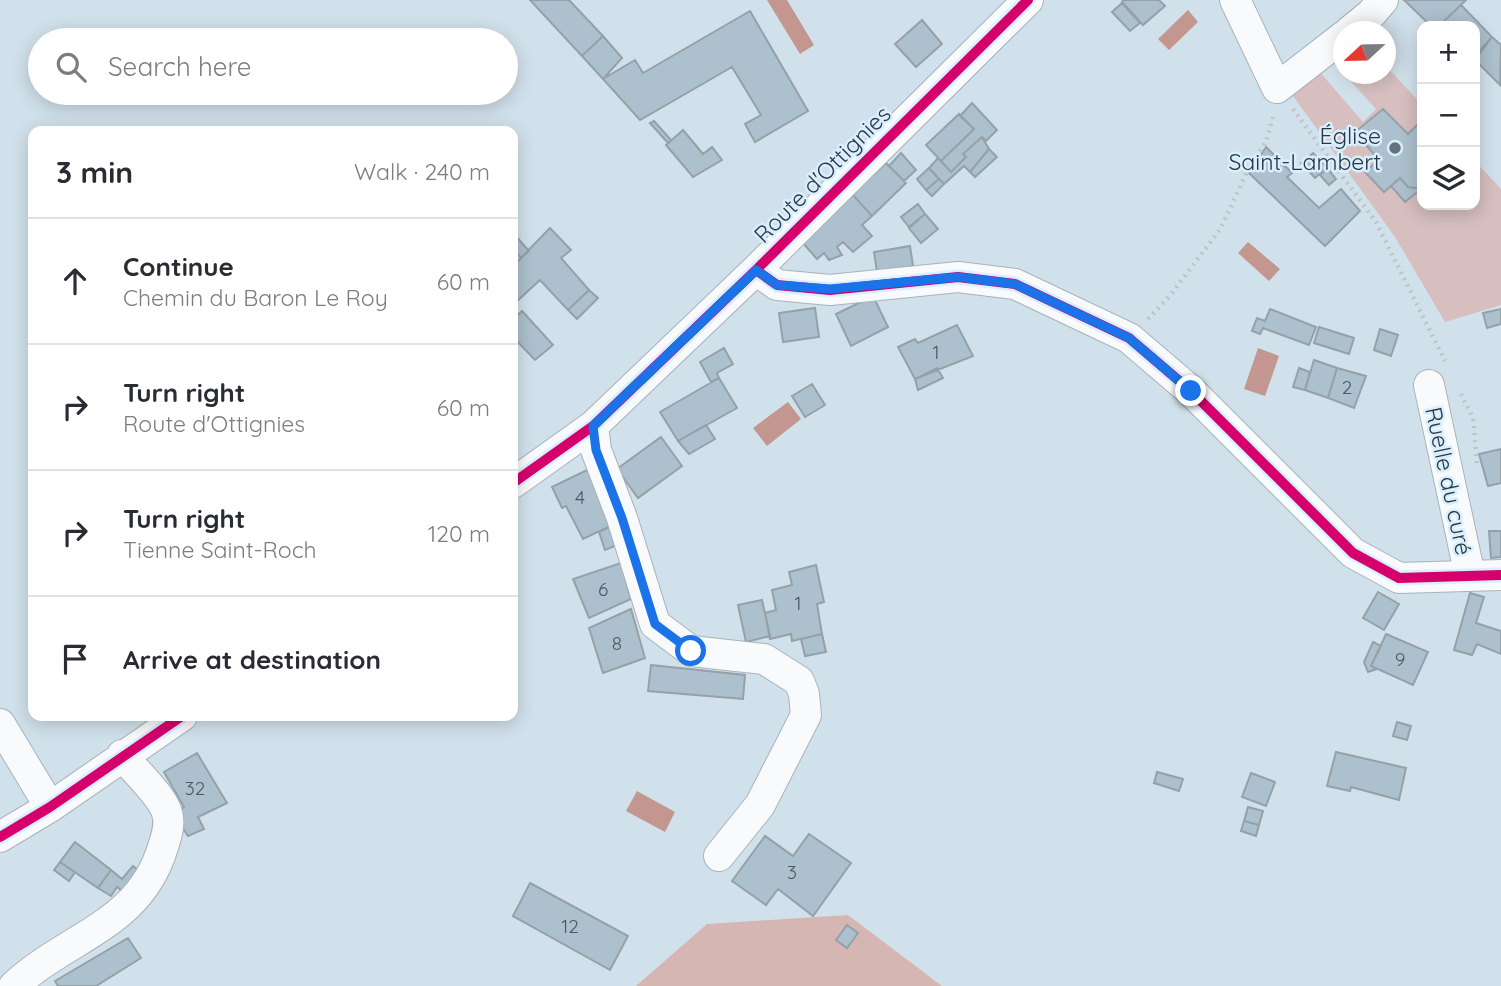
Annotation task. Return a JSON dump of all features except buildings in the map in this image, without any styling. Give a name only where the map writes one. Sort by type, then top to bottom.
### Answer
[{"type":"street","name":"Route d'Ottignies","points":[[518,479],[593,426],[756,270],[1028,0]]},
{"type":"street","points":[[1235,0],[1277,88],[1333,44]]},
{"type":"street","points":[[1362,21],[1383,0]]},
{"type":"street","points":[[756,270],[777,285],[830,289],[958,277],[1015,284],[1129,338],[1211,410],[1353,553],[1399,578],[1501,575]]},
{"type":"street","name":"Ruelle du curé","points":[[1444,378],[1469,576]]},
{"type":"street","points":[[593,426],[596,450],[622,518],[655,624],[691,651],[764,659],[799,681],[803,694],[806,715],[760,805],[719,856]]},
{"type":"street","points":[[0,837],[50,807],[174,721]]},
{"type":"street","points":[[0,724],[50,807]]},
{"type":"street","points":[[14,986],[31,970],[125,911],[156,872],[169,830],[166,810],[122,755]]},
{"type":"path","points":[[1129,338],[1169,297],[1221,228],[1246,174],[1265,142],[1277,88]]},
{"type":"path","points":[[1277,88],[1376,222],[1444,378],[1473,418],[1478,472]]},
{"type":"shaded area","points":[[767,0],[787,0],[814,45],[800,54]]},
{"type":"shaded area","points":[[1188,10],[1198,22],[1169,50],[1158,39]]},
{"type":"shaded area","points":[[1319,71],[1363,122],[1376,109],[1353,84],[1396,84],[1396,77],[1417,100],[1417,210],[1480,210],[1480,166],[1501,189],[1501,305],[1445,322],[1395,237],[1291,93]]},
{"type":"shaded area","points":[[1248,242],[1280,269],[1269,281],[1238,253]]},
{"type":"shaded area","points":[[1258,348],[1279,356],[1265,396],[1244,389]]},
{"type":"shaded area","points":[[788,402],[801,419],[767,446],[753,428]]},
{"type":"shaded area","points":[[637,791],[675,812],[665,832],[626,811]]},
{"type":"shaded area","points":[[848,915],[942,986],[636,986],[707,924]]},
{"type":"cycle path","points":[[518,479],[593,426],[756,270],[1028,0]]},
{"type":"cycle path","points":[[756,270],[777,285],[830,290],[958,277],[1015,284],[1129,338],[1191,391],[1353,553],[1399,578],[1501,575]]},
{"type":"cycle path","points":[[0,837],[50,807],[175,721]]},
{"type":"place","name":"Église Saint-Lambert","points":[[1395,148]]},
{"type":"route","points":[[691,651],[679,645],[655,624],[622,518],[596,450],[593,426],[756,270],[777,285],[830,289],[958,277],[1015,284],[1129,338],[1191,391]]}]
